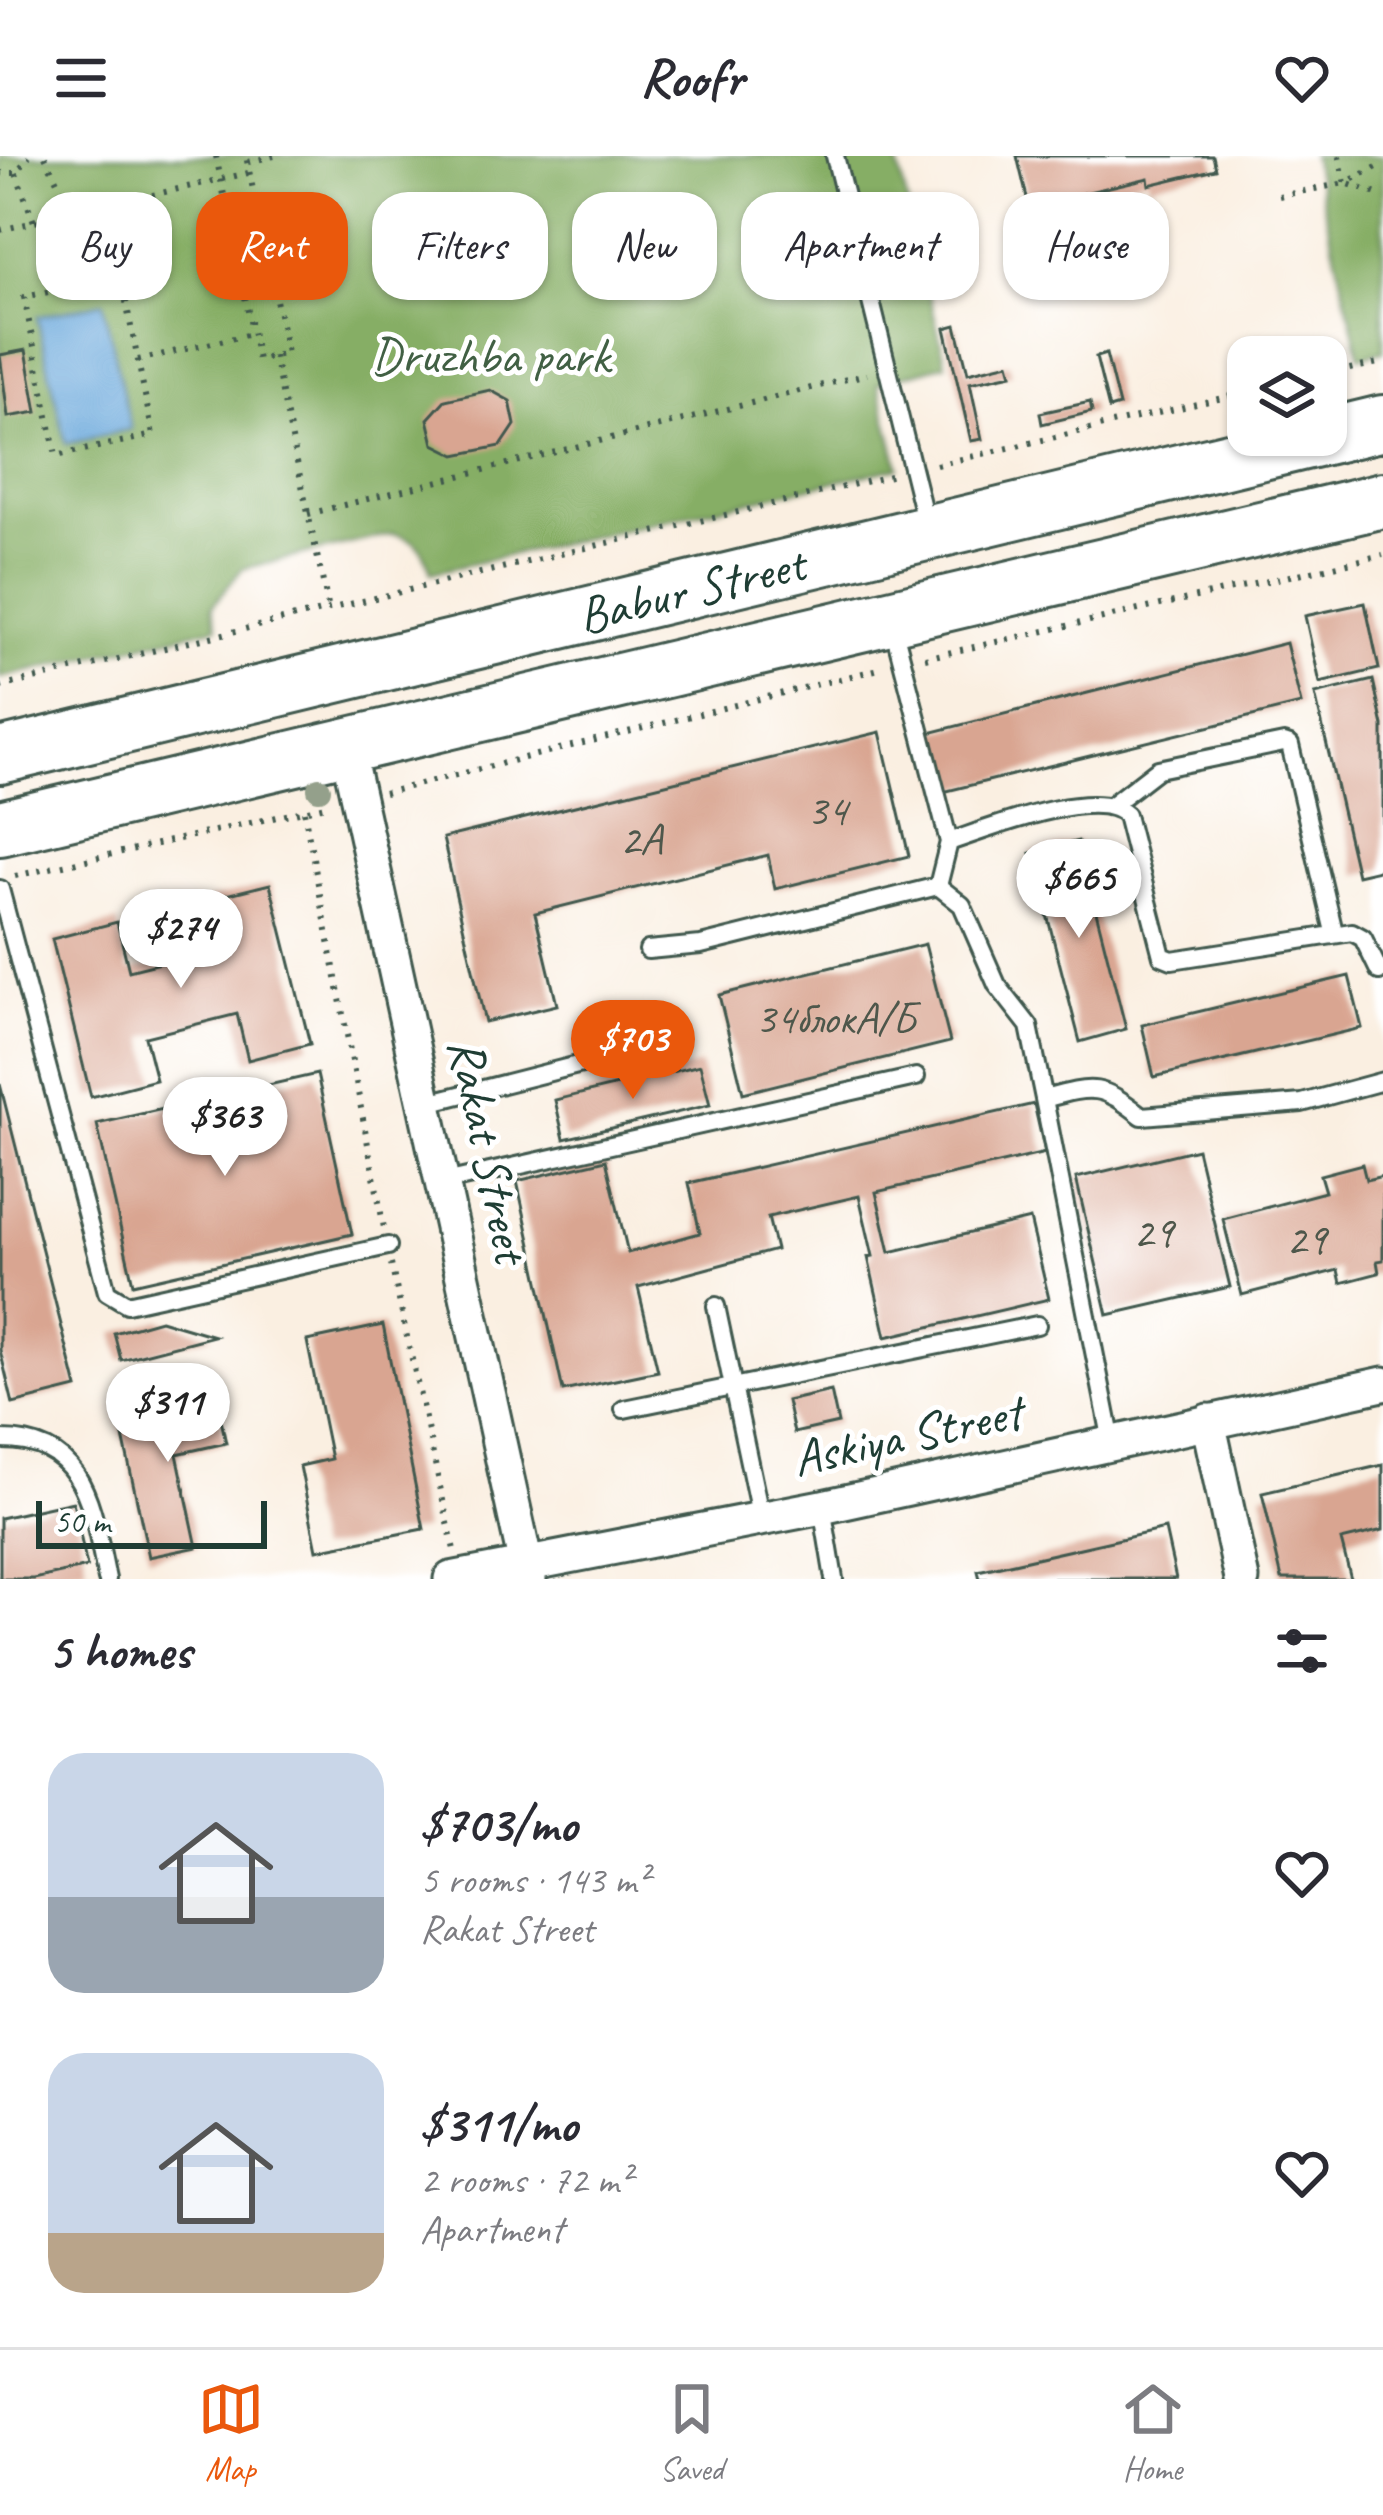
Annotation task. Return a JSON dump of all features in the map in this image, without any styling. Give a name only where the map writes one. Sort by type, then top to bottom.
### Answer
[{"type":"main road","name":"Babur Street","points":[[0,756],[1383,423]]},
{"type":"main road","name":"Babur Street","points":[[0,828],[824,633],[896,640],[1383,500]]},
{"type":"main road","points":[[805,561],[822,574],[831,592],[832,614],[824,633]]},
{"type":"street","name":"Rakat Street","points":[[346,744],[528,1571]]},
{"type":"street","name":"Askiya Street","points":[[456,1578],[528,1571],[1383,1384]]},
{"type":"street","points":[[1208,1421],[1242,1579]]},
{"type":"lane","points":[[836,156],[928,532]]},
{"type":"lane","points":[[896,640],[949,842],[938,886]]},
{"type":"lane","points":[[949,842],[1043,812],[1110,806],[1158,769],[1284,743],[1290,745],[1334,932]]},
{"type":"lane","points":[[1110,806],[1126,815],[1162,956],[1172,960],[1352,932],[1364,938],[1382,977]]},
{"type":"lane","points":[[0,884],[106,1292],[127,1304],[388,1246]]},
{"type":"lane","points":[[648,950],[701,945],[938,886]]},
{"type":"lane","points":[[938,886],[962,905],[997,985],[1029,1025],[1112,1442]]},
{"type":"lane","points":[[428,1103],[625,1053]]},
{"type":"lane","points":[[445,1182],[916,1077]]},
{"type":"lane","points":[[1044,1099],[1078,1089],[1108,1090],[1142,1116],[1302,1103],[1383,1081]]},
{"type":"lane","points":[[716,1306],[761,1519]]},
{"type":"lane","points":[[624,1409],[1037,1325]]},
{"type":"lane","points":[[0,1440],[22,1440],[45,1449],[86,1486],[107,1579]]},
{"type":"lane","points":[[822,1507],[834,1579]]},
{"type":"path","points":[[16,173],[28,156]]},
{"type":"path","points":[[45,156],[63,192]]},
{"type":"path","points":[[215,156],[223,192]]},
{"type":"path","points":[[253,192],[246,159],[274,156]]},
{"type":"path","points":[[1339,156],[1345,183]]},
{"type":"path","points":[[1280,196],[1345,183],[1383,164]]},
{"type":"path","points":[[164,192],[249,172]]},
{"type":"path","points":[[0,173],[16,173]]},
{"type":"path","points":[[0,230],[34,222],[16,173]]},
{"type":"path","points":[[1345,183],[1383,196]]},
{"type":"path","points":[[121,277],[137,360],[153,435],[56,455],[24,297],[121,277]]},
{"type":"path","points":[[245,300],[258,361],[287,352],[276,300]]},
{"type":"path","points":[[137,360],[252,334]]},
{"type":"path","points":[[274,356],[328,610]]},
{"type":"path","points":[[1347,370],[1383,362]]},
{"type":"path","points":[[308,514],[888,368]]},
{"type":"path","points":[[0,688],[1227,397]]},
{"type":"path","points":[[0,884],[359,799],[896,640],[1383,555]]},
{"type":"path","points":[[303,810],[456,1578]]},
{"type":"green space","name":"Druzhba park","points":[[0,156],[896,156],[905,192],[741,192],[741,300],[931,300],[946,364],[878,383],[899,467],[431,573],[418,546],[392,534],[242,569],[212,606],[217,627],[0,678]]},
{"type":"green space","points":[[1312,156],[1383,156],[1383,351],[1360,357]]},
{"type":"water","points":[[103,302],[131,429],[66,444],[37,317]]},
{"type":"building","points":[[1017,156],[1213,156],[1216,169],[1149,185],[1148,178],[1088,192],[1026,192]]},
{"type":"building","points":[[956,325],[968,373],[1009,363],[1012,374],[970,383],[982,439],[971,441],[945,328]]},
{"type":"building","points":[[26,350],[37,412],[8,417],[0,355]]},
{"type":"building","points":[[1106,354],[1119,406],[1109,409],[1096,357]]},
{"type":"building","points":[[490,390],[510,401],[515,425],[501,446],[456,455],[434,444],[428,419],[445,400]]},
{"type":"building","points":[[1090,402],[1092,412],[1042,424],[1040,413]]},
{"type":"building","points":[[1365,603],[1379,669],[1320,683],[1305,616]]},
{"type":"building","points":[[1286,643],[1301,704],[943,792],[929,733]]},
{"type":"building","points":[[1373,680],[1383,726],[1383,869],[1357,875],[1315,694]]},
{"type":"building","points":[[880,732],[909,856],[775,889],[768,855],[535,913],[557,1005],[485,1022],[443,838]]},
{"type":"building","points":[[1078,841],[1126,1029],[1080,1042],[1031,853]]},
{"type":"building","points":[[270,884],[310,1044],[248,1060],[237,1014],[145,1037],[156,1080],[91,1097],[52,939],[117,922],[129,971],[221,948],[209,899]]},
{"type":"building","points":[[925,944],[950,1042],[743,1093],[719,995]]},
{"type":"building","points":[[1349,976],[1362,1028],[1154,1077],[1142,1025]]},
{"type":"building","points":[[700,1065],[710,1105],[564,1139],[555,1100]]},
{"type":"building","points":[[317,1074],[352,1234],[133,1284],[97,1124]]},
{"type":"building","points":[[0,1084],[77,1388],[13,1404],[0,1350]]},
{"type":"building","points":[[1034,1104],[1045,1153],[876,1192],[890,1252],[1030,1219],[1049,1299],[886,1337],[859,1196],[768,1217],[776,1250],[638,1287],[658,1371],[563,1391],[517,1181],[606,1160],[628,1253],[700,1233],[689,1183]]},
{"type":"building","points":[[1197,1149],[1230,1287],[1108,1315],[1076,1178]]},
{"type":"building","points":[[1362,1164],[1366,1180],[1383,1176],[1379,1273],[1341,1283],[1338,1270],[1242,1295],[1223,1219],[1325,1192],[1320,1175]]},
{"type":"building","points":[[160,1320],[214,1336],[121,1360],[114,1333]]},
{"type":"building","points":[[383,1325],[424,1529],[317,1550],[300,1466],[331,1459],[307,1341]]},
{"type":"building","points":[[831,1391],[838,1423],[794,1433],[787,1401]]},
{"type":"building","points":[[215,1392],[226,1443],[177,1454],[197,1547],[149,1557],[118,1413]]},
{"type":"building","points":[[1383,1465],[1383,1530],[1341,1540],[1351,1579],[1282,1579],[1262,1493]]},
{"type":"building","points":[[73,1502],[87,1567],[34,1579],[0,1579],[0,1518]]},
{"type":"building","points":[[1165,1529],[1176,1579],[980,1579],[978,1571]]}]
